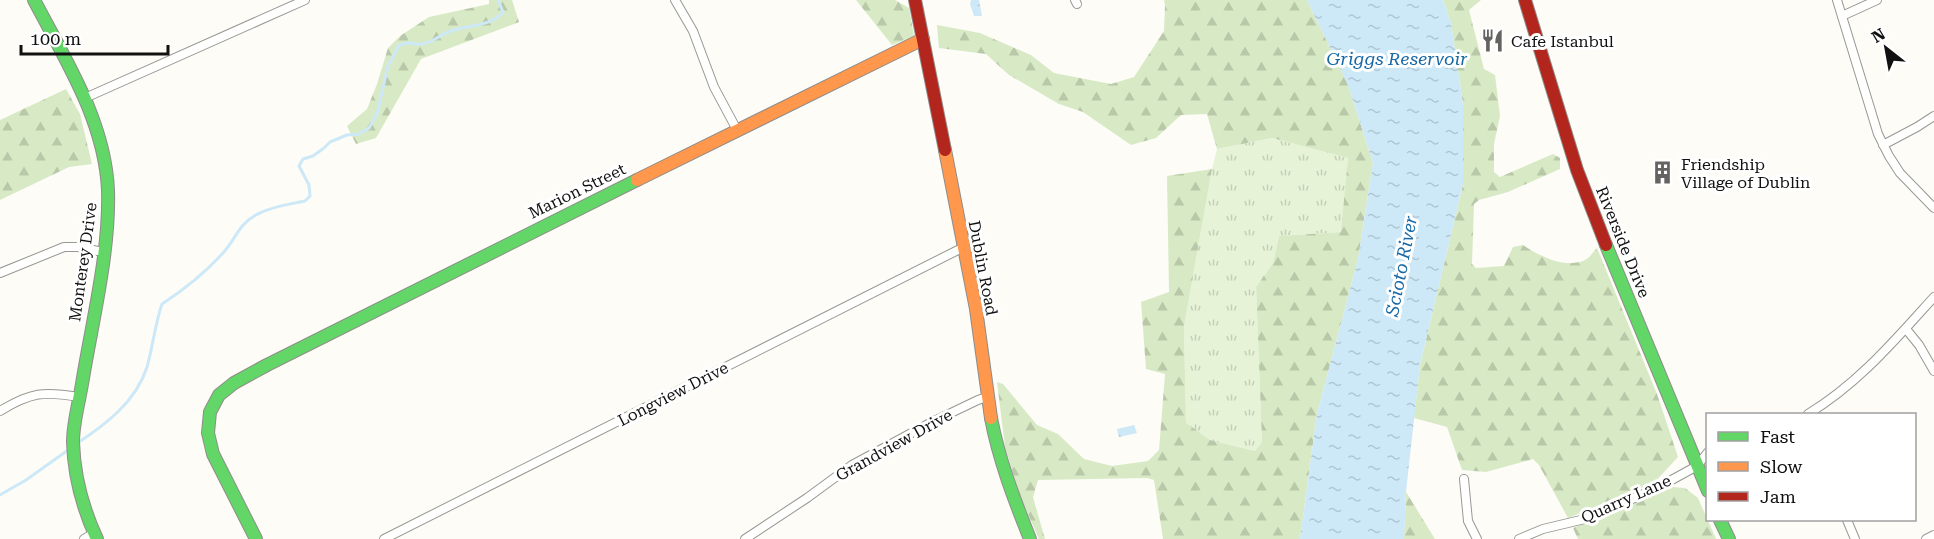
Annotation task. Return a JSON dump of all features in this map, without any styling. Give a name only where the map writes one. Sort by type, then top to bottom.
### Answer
[{"type":"street","name":"Monterey Drive","points":[[34,0],[84,98],[96,128],[106,174],[108,212],[73,439],[82,500],[92,537]]},
{"type":"street","points":[[84,98],[304,0]]},
{"type":"street","points":[[675,0],[693,32],[714,87],[737,130]]},
{"type":"street","name":"Dublin Road","points":[[915,0],[975,309],[996,445],[1010,490],[1030,539]]},
{"type":"street","name":"Riverside Drive","points":[[1525,0],[1577,170],[1605,244],[1702,466],[1706,486]]},
{"type":"street","points":[[1837,0],[1883,145],[1900,173],[1934,208]]},
{"type":"street","points":[[1842,16],[1877,0]]},
{"type":"street","name":"Marion Street","points":[[256,539],[213,454],[208,433],[210,412],[219,395],[234,383],[923,39]]},
{"type":"street","points":[[1883,145],[1934,116]]},
{"type":"street","points":[[0,273],[64,247],[103,252]]},
{"type":"street","name":"Longview Drive","points":[[384,539],[962,248]]},
{"type":"street","points":[[1810,413],[1829,402],[1865,372],[1934,297]]},
{"type":"street","points":[[1906,329],[1919,345],[1934,371]]},
{"type":"street","points":[[0,411],[24,397],[37,394],[79,396]]},
{"type":"street","name":"Grandview Drive","points":[[745,539],[852,465],[932,422],[987,397]]},
{"type":"street","name":"Quarry Lane","points":[[1519,539],[1543,529],[1589,518],[1702,466]]},
{"type":"street","points":[[1464,479],[1468,521],[1477,539]]},
{"type":"street","points":[[1721,521],[1729,539]]},
{"type":"street","points":[[1848,521],[1855,539]]},
{"type":"street","points":[[1926,539],[1934,535]]},
{"type":"green space","points":[[489,0],[512,0],[519,22],[421,59],[376,138],[356,144],[347,126],[367,109],[388,48],[400,36],[429,17],[489,4]]},
{"type":"green space","points":[[856,0],[895,0],[909,8],[914,36],[892,45]]},
{"type":"green space","points":[[1164,0],[1307,0],[1348,85],[1373,163],[1358,259],[1317,414],[1300,539],[1163,539],[1154,480],[1147,478],[1038,480],[1033,497],[1045,539],[1039,539],[1020,496],[1005,447],[997,382],[1003,384],[1037,425],[1058,434],[1084,459],[1112,466],[1148,461],[1159,450],[1165,374],[1146,369],[1141,302],[1169,292],[1167,176],[1212,169],[1184,327],[1186,423],[1210,440],[1255,451],[1262,442],[1256,287],[1273,263],[1279,236],[1341,232],[1348,158],[1272,138],[1217,149],[1207,114],[1181,115],[1156,138],[1131,145],[1083,112],[1059,104],[1009,75],[986,54],[939,48],[937,25],[980,33],[1031,55],[1054,73],[1111,84],[1134,77],[1164,31]]},
{"type":"green space","points":[[1443,0],[1481,0],[1469,10],[1484,69],[1495,75],[1500,116],[1494,144],[1494,172],[1500,177],[1553,154],[1560,158],[1560,169],[1508,192],[1479,200],[1474,204],[1472,264],[1476,268],[1504,266],[1513,247],[1523,245],[1544,257],[1567,263],[1585,260],[1597,248],[1657,394],[1678,457],[1653,484],[1568,518],[1539,465],[1533,459],[1486,472],[1462,470],[1447,427],[1414,418],[1420,365],[1463,184],[1463,104],[1451,23]]},
{"type":"green space","points":[[66,89],[80,114],[92,164],[69,167],[0,200],[0,120]]},
{"type":"green space","points":[[1272,138],[1348,158],[1342,232],[1279,236],[1273,263],[1256,287],[1262,442],[1255,451],[1210,440],[1186,424],[1184,327],[1217,149]]},
{"type":"green space","points":[[1671,487],[1685,488],[1698,498],[1706,521],[1708,521],[1716,539],[1578,539],[1573,528]]},
{"type":"green space","points":[[1406,492],[1435,539],[1404,539]]},
{"type":"water","points":[[971,0],[979,0],[982,16],[974,16]]},
{"type":"water","name":"Griggs Reservoir","points":[[1307,0],[1443,0],[1451,23],[1463,104],[1463,184],[1420,365],[1406,492],[1404,539],[1300,539],[1317,414],[1358,259],[1373,163],[1348,85]]},
{"type":"water","points":[[1134,425],[1137,433],[1119,437],[1117,429]]},
{"type":"waterway","points":[[76,444],[118,412],[142,380],[162,304],[187,287],[209,267],[247,221],[271,209],[305,201],[310,196],[309,185],[299,166],[303,159],[313,156],[330,142],[347,135],[359,134],[369,128],[377,114],[388,66],[399,45],[425,44],[451,31],[492,20],[503,12],[498,0]]},
{"type":"waterway","points":[[0,495],[26,480],[71,448]]},
{"type":"traffic: fast","points":[[34,0],[82,91],[100,140],[105,164],[108,190],[106,238],[100,287],[75,420],[73,442],[80,492],[97,539]]},
{"type":"traffic: fast","points":[[256,539],[213,454],[208,433],[210,412],[219,395],[234,383],[267,365],[637,180]]},
{"type":"traffic: fast","points":[[1606,245],[1706,486]]},
{"type":"traffic: fast","points":[[991,418],[1003,464],[1030,539]]},
{"type":"traffic: fast","points":[[1720,521],[1729,539]]},
{"type":"traffic: slow","points":[[637,180],[923,39]]},
{"type":"traffic: slow","points":[[945,150],[976,309],[991,418]]},
{"type":"traffic: jam","points":[[915,0],[945,150]]},
{"type":"traffic: jam","points":[[1525,0],[1577,170],[1606,245]]},
{"type":"place","name":"Cafe Istanbul","points":[[1493,41]]},
{"type":"place","name":"Friendship Village of Dublin","points":[[1663,173]]},
{"type":"water label","name":"Scioto River","points":[[1401,266]]}]
